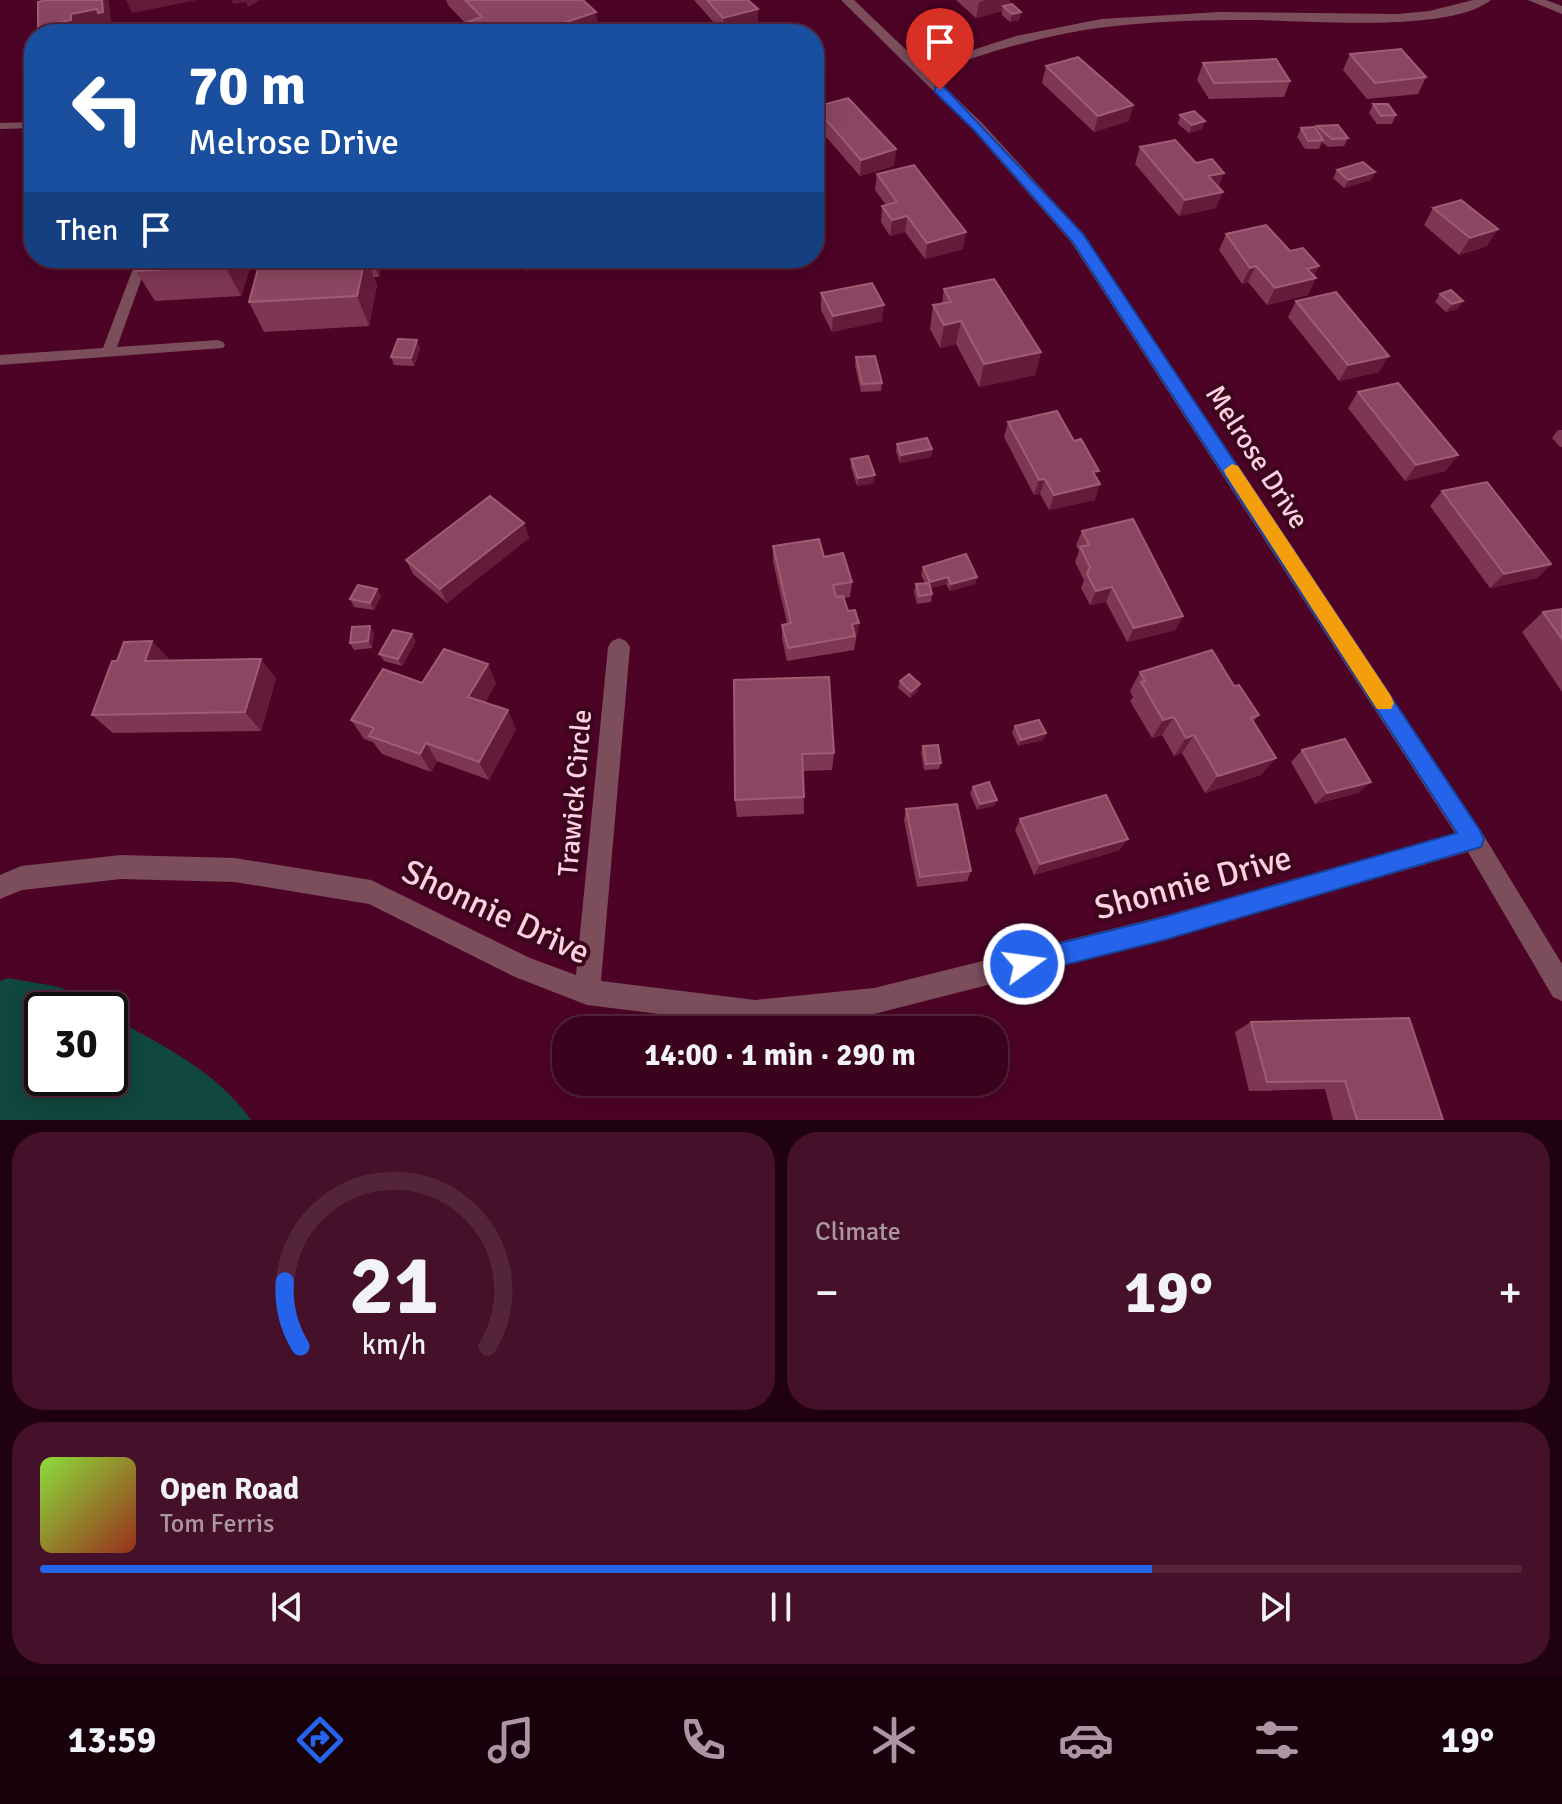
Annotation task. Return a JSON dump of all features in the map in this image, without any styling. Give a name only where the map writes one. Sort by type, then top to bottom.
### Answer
[{"type":"street","name":"Melrose Drive","points":[[847,0],[978,127],[1077,238],[1473,839],[1562,988]]},
{"type":"street","points":[[921,71],[982,49],[1057,30],[1127,21],[1241,16],[1402,16],[1443,13],[1485,0]]},
{"type":"street","points":[[1534,0],[1562,10]]},
{"type":"street","name":"Trawick Circle","points":[[587,992],[619,647]]},
{"type":"street","name":"Shonnie Drive","points":[[0,887],[21,878],[121,867],[235,870],[371,892],[524,968],[587,992],[755,1013],[874,1001],[1164,928],[1473,839]]},
{"type":"lane","points":[[0,126],[24,125]]},
{"type":"lane","points":[[108,353],[139,268]]},
{"type":"lane","points":[[0,360],[218,345]]},
{"type":"shaded area","points":[[8,978],[60,987],[69,992],[24,992],[24,1096],[128,1096],[128,1026],[205,1073],[251,1120],[0,1120],[0,981]]},
{"type":"building","points":[[102,0],[103,12],[98,13],[97,9],[71,14],[71,20],[38,24],[38,2]]},
{"type":"building","points":[[465,0],[583,0],[596,12],[561,24],[462,24],[482,17]]},
{"type":"building","points":[[707,0],[748,0],[758,9],[723,18]]},
{"type":"building","points":[[1012,4],[1021,12],[1012,14],[1003,6]]},
{"type":"building","points":[[1401,49],[1426,77],[1375,83],[1350,54]]},
{"type":"building","points":[[1078,57],[1133,105],[1098,116],[1046,66]]},
{"type":"building","points":[[1276,59],[1290,81],[1214,83],[1203,63]]},
{"type":"building","points":[[848,98],[896,149],[861,160],[824,117],[824,105]]},
{"type":"building","points":[[1373,104],[1388,104],[1396,115],[1381,116]]},
{"type":"building","points":[[1194,111],[1205,121],[1192,125],[1180,115]]},
{"type":"building","points":[[1338,125],[1348,138],[1332,139],[1317,126]]},
{"type":"building","points":[[1315,127],[1323,140],[1308,141],[1301,128]]},
{"type":"building","points":[[1175,140],[1196,163],[1212,159],[1224,173],[1208,176],[1223,192],[1185,200],[1140,147]]},
{"type":"building","points":[[1363,162],[1375,172],[1348,180],[1337,170]]},
{"type":"building","points":[[914,165],[966,232],[927,243],[907,216],[892,220],[882,206],[897,202],[877,174]]},
{"type":"building","points":[[1461,200],[1498,229],[1470,238],[1433,208]]},
{"type":"building","points":[[1266,225],[1290,251],[1303,248],[1319,266],[1307,269],[1316,278],[1275,288],[1256,266],[1250,268],[1226,234]]},
{"type":"building","points":[[137,268],[189,268],[136,271]]},
{"type":"building","points":[[258,268],[363,268],[357,296],[249,302]]},
{"type":"building","points":[[994,279],[1041,352],[984,364],[961,321],[944,325],[933,305],[951,302],[944,289]]},
{"type":"building","points":[[872,283],[884,305],[833,316],[821,293]]},
{"type":"building","points":[[1451,290],[1463,301],[1452,304],[1440,294]]},
{"type":"building","points":[[1336,292],[1389,356],[1348,365],[1296,301]]},
{"type":"building","points":[[398,339],[417,340],[411,358],[391,357]]},
{"type":"building","points":[[875,356],[882,383],[862,384],[856,357]]},
{"type":"building","points":[[1398,383],[1458,455],[1416,465],[1358,392]]},
{"type":"building","points":[[1057,411],[1074,441],[1081,439],[1099,471],[1093,472],[1100,484],[1054,495],[1045,479],[1039,480],[1008,422]]},
{"type":"building","points":[[927,438],[932,449],[901,455],[897,444]]},
{"type":"building","points":[[868,456],[875,475],[858,478],[851,459]]},
{"type":"building","points":[[1487,482],[1551,564],[1504,574],[1442,491]]},
{"type":"building","points":[[490,496],[524,523],[440,589],[406,560]]},
{"type":"building","points":[[1133,519],[1183,616],[1134,628],[1112,587],[1096,591],[1087,574],[1090,567],[1080,547],[1089,545],[1082,531]]},
{"type":"building","points":[[819,539],[824,557],[843,553],[852,582],[833,585],[836,597],[843,596],[848,611],[855,610],[859,623],[852,624],[855,636],[788,648],[782,625],[791,623],[773,546]]},
{"type":"building","points":[[966,554],[977,577],[951,584],[948,577],[930,582],[923,567]]},
{"type":"building","points":[[929,583],[932,594],[919,596],[916,584]]},
{"type":"building","points":[[358,585],[377,589],[370,603],[350,599]]},
{"type":"building","points":[[1562,609],[1562,639],[1543,612]]},
{"type":"building","points":[[370,626],[368,641],[350,643],[352,627]]},
{"type":"building","points":[[393,630],[412,634],[398,659],[379,654]]},
{"type":"building","points":[[152,641],[145,661],[261,659],[245,712],[92,715],[112,661],[117,661],[124,642]]},
{"type":"building","points":[[444,649],[488,664],[468,697],[508,710],[479,762],[426,743],[420,754],[369,736],[374,728],[351,720],[383,669],[422,683]]},
{"type":"building","points":[[1212,650],[1234,686],[1239,685],[1259,715],[1251,718],[1276,758],[1218,776],[1194,735],[1186,738],[1174,717],[1163,720],[1141,682],[1145,681],[1140,672]]},
{"type":"building","points":[[909,674],[920,684],[911,692],[900,681]]},
{"type":"building","points":[[829,677],[834,753],[802,754],[804,797],[735,800],[734,680]]},
{"type":"building","points":[[1039,720],[1046,733],[1021,740],[1015,726]]},
{"type":"building","points":[[1345,739],[1371,782],[1327,793],[1302,750]]},
{"type":"building","points":[[938,745],[941,763],[926,764],[923,746]]},
{"type":"building","points":[[989,782],[997,800],[980,804],[973,787]]},
{"type":"building","points":[[1106,795],[1128,839],[1040,864],[1020,819]]},
{"type":"building","points":[[957,804],[971,871],[920,877],[906,809]]},
{"type":"building","points":[[1409,1018],[1443,1120],[1357,1120],[1345,1081],[1267,1082],[1251,1022]]},
{"type":"slow traffic","points":[[1232,470],[1384,703]]},
{"type":"route","points":[[940,90],[978,127],[1077,238],[1473,839],[1164,928],[1024,964]]}]
